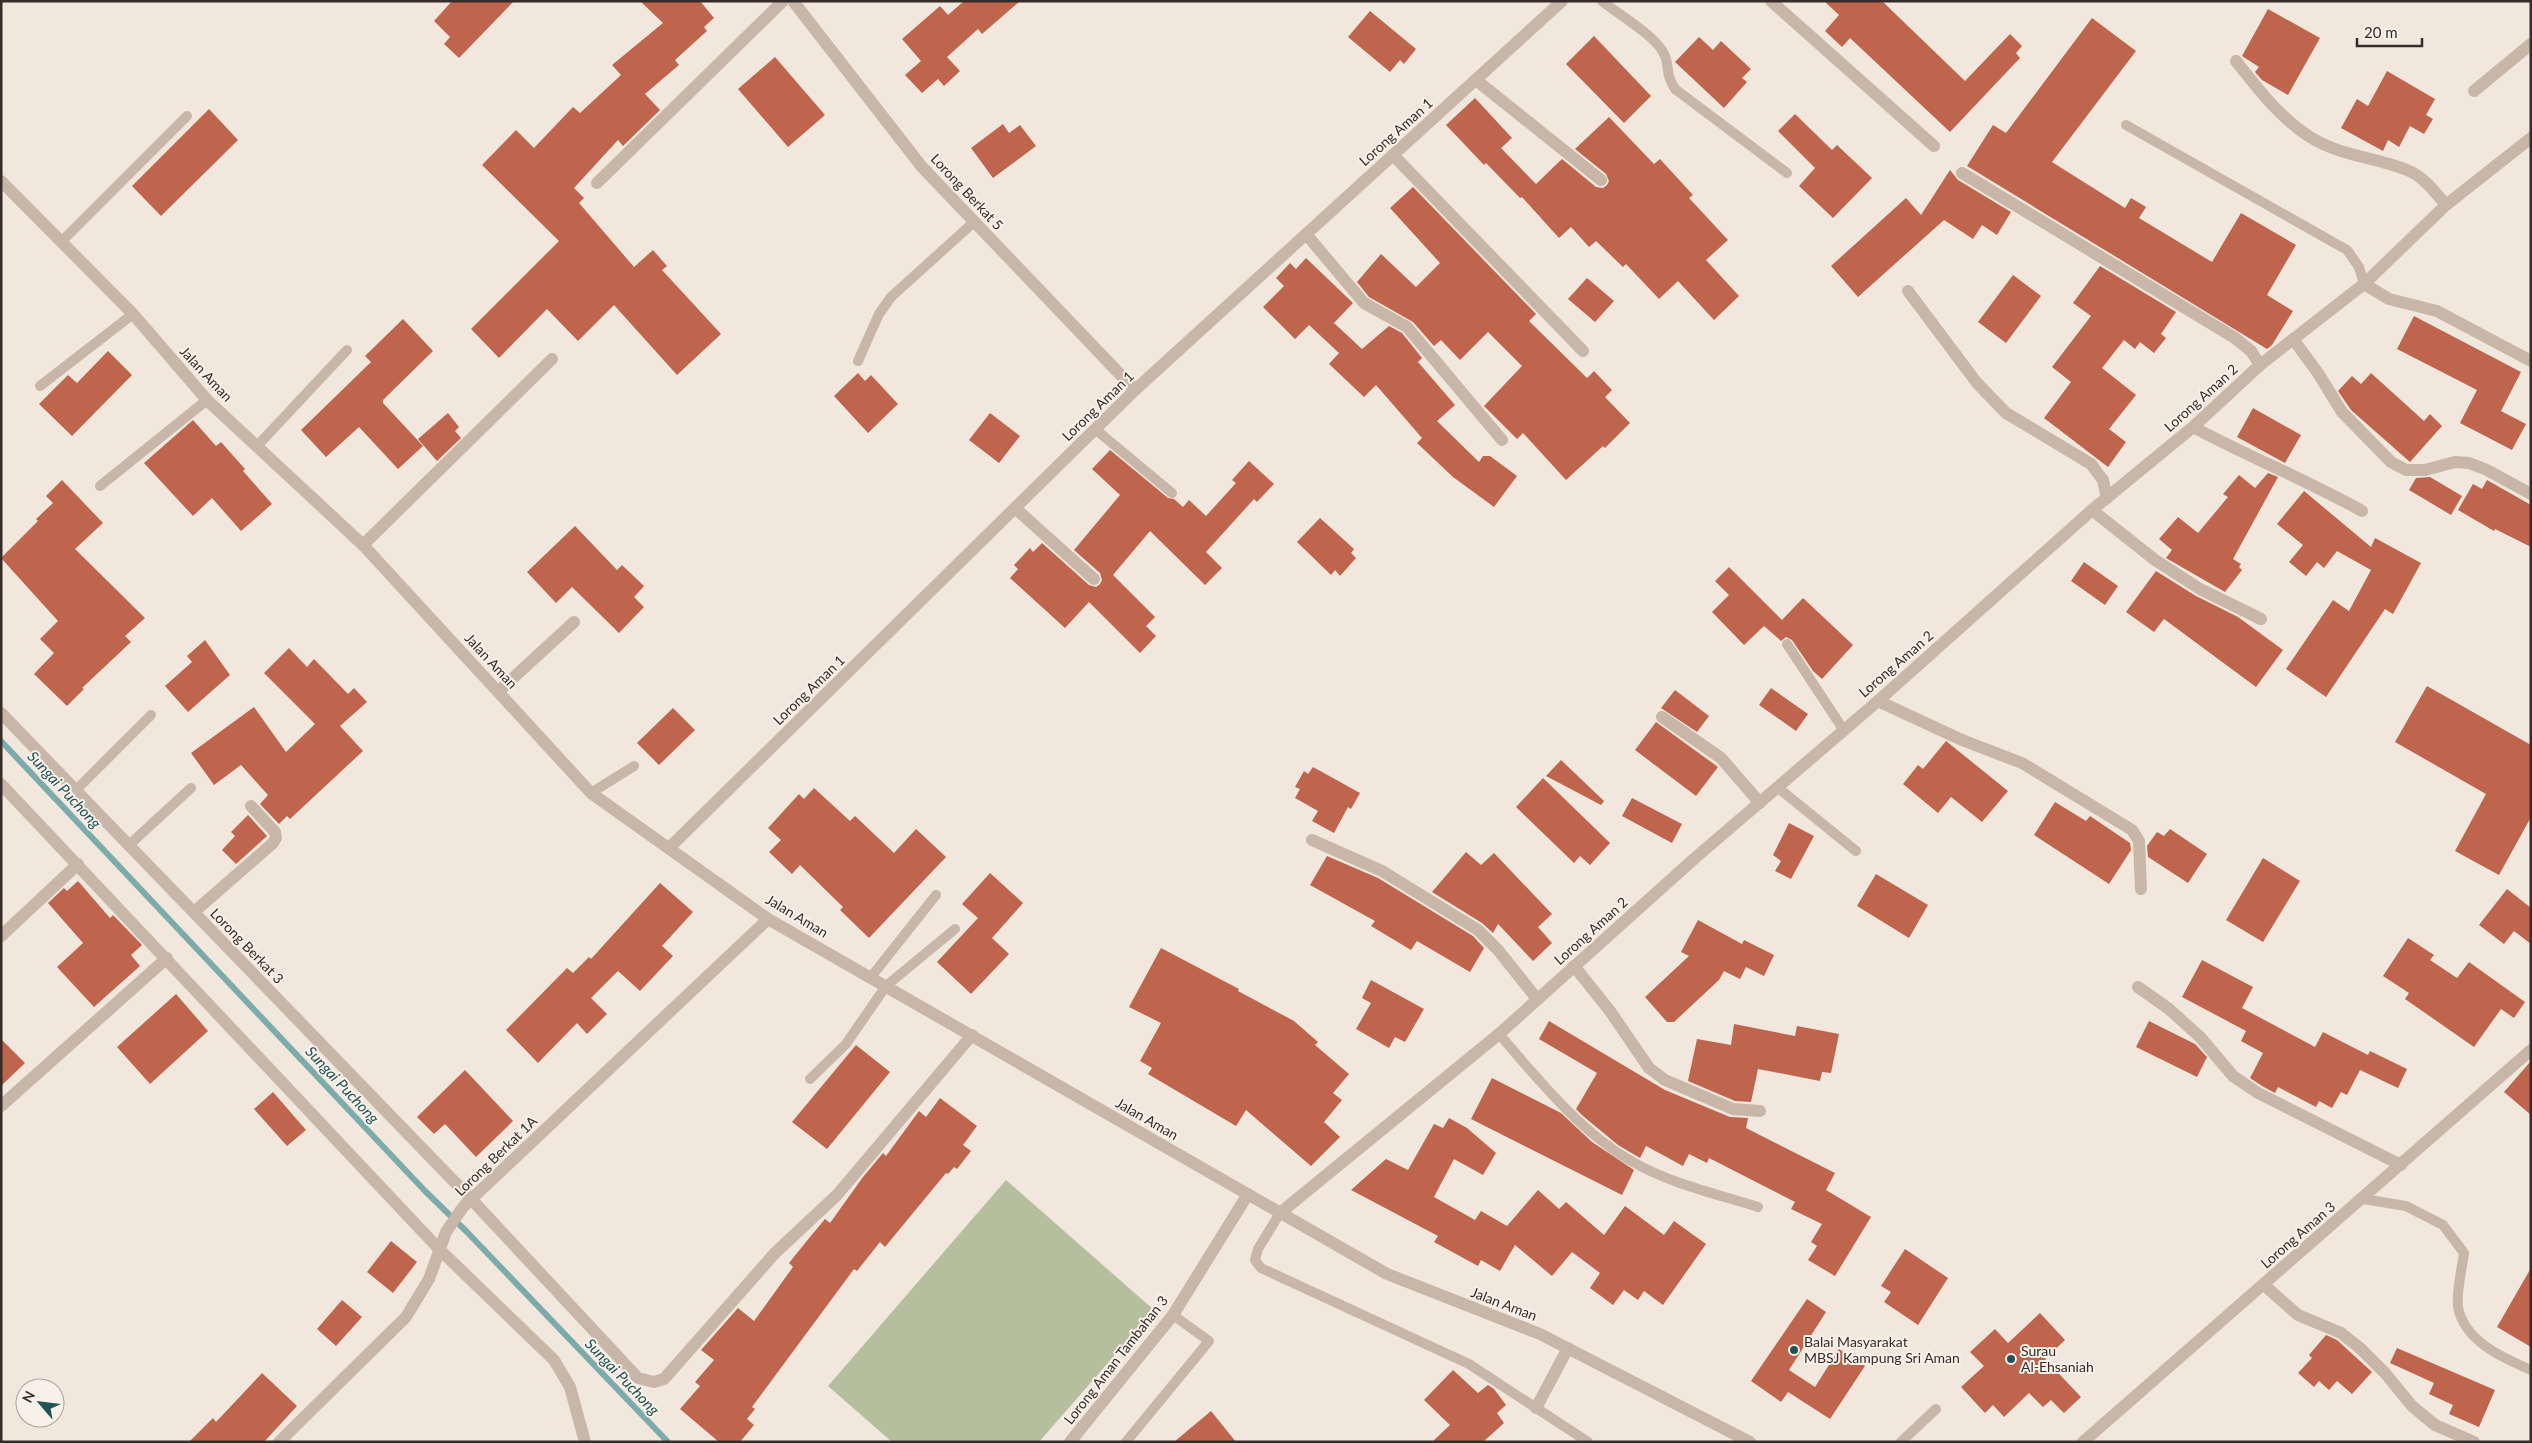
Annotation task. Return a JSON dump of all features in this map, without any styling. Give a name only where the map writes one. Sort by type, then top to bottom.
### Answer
[{"type":"street","points":[[597,183],[783,1]]},
{"type":"street","name":"Lorong Berkat 5","points":[[793,1],[922,167],[1135,390]]},
{"type":"street","name":"Lorong Aman 1","points":[[669,848],[1135,390],[1562,1]]},
{"type":"street","points":[[1771,1],[1934,146]]},
{"type":"street","points":[[2474,91],[2531,44]]},
{"type":"street","points":[[2236,61],[2275,110],[2310,137],[2343,153],[2408,170],[2428,184],[2446,205]]},
{"type":"street","points":[[1476,80],[1601,180]]},
{"type":"street","name":"Lorong Aman 2","points":[[1280,1213],[1499,1034],[2092,510],[2193,427],[2260,365],[2364,284],[2446,205],[2531,138]]},
{"type":"street","points":[[1393,155],[1584,352]]},
{"type":"street","points":[[1962,173],[2235,338],[2251,351],[2260,365]]},
{"type":"street","name":"Jalan Aman","points":[[1,181],[133,314],[207,400],[363,545],[591,793],[768,919],[1387,1274],[1540,1334],[1750,1442]]},
{"type":"street","points":[[1306,234],[1364,303],[1407,327],[1502,440]]},
{"type":"street","points":[[2364,284],[2389,299],[2437,311],[2531,361]]},
{"type":"street","points":[[1908,291],[1983,389],[2006,413],[2091,464],[2102,480],[2107,498]]},
{"type":"street","points":[[2293,339],[2318,373],[2342,412],[2391,462],[2406,470],[2424,470],[2456,462],[2469,463],[2487,470],[2531,494]]},
{"type":"street","points":[[363,545],[552,359]]},
{"type":"street","points":[[2193,427],[2232,448],[2316,486],[2362,511]]},
{"type":"street","points":[[1015,508],[1094,579]]},
{"type":"street","points":[[2092,510],[2170,570],[2200,589],[2261,620]]},
{"type":"street","points":[[499,691],[574,622]]},
{"type":"street","points":[[1878,701],[1962,740],[2022,763],[2132,830],[2138,841],[2141,889]]},
{"type":"street","name":"Lorong Berkat 3","points":[[1,713],[194,912],[468,1204],[638,1378],[654,1382],[664,1379],[775,1253],[837,1195],[972,1035]]},
{"type":"street","points":[[1662,717],[1721,758],[1760,803]]},
{"type":"street","points":[[1,784],[167,958],[439,1249],[554,1360],[570,1387],[585,1442]]},
{"type":"street","points":[[194,912],[273,843],[276,838],[275,832],[251,806]]},
{"type":"street","points":[[1312,840],[1382,871],[1478,930],[1498,950],[1537,999]]},
{"type":"street","points":[[1,936],[78,864]]},
{"type":"street","name":"Lorong Berkat 1A","points":[[279,1442],[406,1317],[429,1279],[446,1232],[468,1204],[768,919]]},
{"type":"street","points":[[1,1106],[167,958]]},
{"type":"street","points":[[1574,966],[1610,1011],[1649,1068],[1665,1080],[1733,1108],[1760,1111]]},
{"type":"street","points":[[2138,987],[2169,1009],[2200,1037],[2233,1076],[2258,1093],[2401,1166]]},
{"type":"street","name":"Lorong Aman 3","points":[[2083,1442],[2530,1052]]},
{"type":"street","name":"Lorong Aman Tambahan 3","points":[[1070,1442],[1173,1315],[1248,1194]]},
{"type":"street","points":[[2264,1285],[2298,1315],[2341,1333],[2385,1373],[2412,1406],[2435,1425],[2474,1442]]},
{"type":"street","points":[[1536,1408],[1568,1348]]},
{"type":"lane","points":[[1602,1],[1655,41],[1664,55],[1667,76],[1675,89],[1787,174]]},
{"type":"lane","points":[[61,242],[187,116]]},
{"type":"lane","points":[[2126,125],[2347,250],[2359,267],[2364,284]]},
{"type":"lane","points":[[858,361],[879,314],[891,296],[974,222]]},
{"type":"lane","points":[[40,386],[133,314]]},
{"type":"lane","points":[[257,446],[348,350]]},
{"type":"lane","points":[[100,486],[207,400]]},
{"type":"lane","points":[[1095,429],[1172,493]]},
{"type":"lane","points":[[1787,644],[1843,729]]},
{"type":"lane","points":[[76,790],[151,715]]},
{"type":"lane","points":[[591,793],[634,766]]},
{"type":"lane","points":[[1777,787],[1856,851]]},
{"type":"lane","points":[[128,845],[191,788]]},
{"type":"lane","points":[[871,977],[936,895]]},
{"type":"lane","points":[[810,1079],[846,1044],[886,986],[955,929]]},
{"type":"lane","points":[[1499,1034],[1566,1109],[1602,1140],[1633,1162],[1674,1180],[1758,1207]]},
{"type":"lane","points":[[2363,1199],[2406,1206],[2443,1226],[2464,1253],[2458,1306],[2467,1329],[2500,1357],[2531,1370]]},
{"type":"lane","points":[[1280,1213],[1258,1249],[1255,1260],[1260,1268],[1469,1364],[1588,1442]]},
{"type":"lane","points":[[1126,1442],[1209,1341],[1173,1315]]},
{"type":"lane","points":[[1901,1442],[1936,1409]]},
{"type":"green space","points":[[1006,1180],[1154,1310],[1039,1442],[892,1442],[828,1386]]},
{"type":"building","points":[[452,1],[514,1],[459,58],[444,44],[450,37],[434,21]]},
{"type":"building","points":[[640,1],[700,1],[714,18],[704,27],[707,31],[675,60],[679,65],[645,94],[660,110],[623,146],[618,140],[574,188],[584,198],[579,203],[634,267],[653,250],[667,266],[662,270],[721,334],[677,375],[614,305],[578,341],[547,309],[499,358],[471,329],[559,241],[482,165],[516,130],[534,148],[573,107],[580,113],[621,75],[612,65],[663,23]]},
{"type":"building","points":[[964,1],[1020,1],[982,34],[978,29],[947,57],[960,71],[944,86],[938,79],[922,93],[905,75],[921,61],[902,39],[940,6],[948,15]]},
{"type":"building","points":[[1824,1],[1882,1],[1965,81],[2010,34],[2022,46],[2016,53],[2020,58],[1950,132],[1850,38],[1842,47],[1825,31],[1839,15]]},
{"type":"building","points":[[2268,9],[2320,38],[2288,95],[2262,80],[2255,72],[2259,67],[2242,56]]},
{"type":"building","points":[[1370,11],[1416,49],[1404,64],[1400,60],[1390,72],[1348,37]]},
{"type":"building","points":[[2092,18],[2136,51],[2052,162],[2125,208],[2131,198],[2146,207],[2139,218],[2212,262],[2241,213],[2296,245],[2267,295],[2293,311],[2272,345],[2267,349],[1967,166],[1993,125],[2006,133]]},
{"type":"building","points":[[1594,36],[1651,96],[1624,123],[1566,64]]},
{"type":"building","points":[[1699,37],[1713,50],[1721,41],[1751,69],[1742,78],[1747,82],[1724,108],[1675,62]]},
{"type":"building","points":[[775,57],[825,115],[788,147],[738,89]]},
{"type":"building","points":[[2387,71],[2435,99],[2426,115],[2433,119],[2424,134],[2410,126],[2399,147],[2388,140],[2383,151],[2341,128],[2357,99],[2368,106]]},
{"type":"building","points":[[1475,98],[1512,138],[1501,148],[1536,184],[1562,159],[1596,187],[1603,188],[1607,185],[1609,181],[1606,174],[1575,149],[1609,117],[1654,164],[1660,159],[1693,195],[1689,198],[1728,240],[1706,260],[1739,296],[1714,320],[1678,281],[1659,299],[1626,264],[1623,267],[1596,241],[1589,247],[1571,227],[1559,238],[1522,197],[1520,198],[1486,163],[1484,165],[1446,125]]},
{"type":"building","points":[[209,109],[238,140],[161,216],[132,186]]},
{"type":"building","points":[[1795,114],[1832,150],[1837,145],[1872,178],[1833,218],[1799,186],[1815,168],[1778,131]]},
{"type":"building","points":[[1003,124],[1009,133],[1020,125],[1036,146],[993,178],[971,148]]},
{"type":"building","points":[[1950,170],[1958,180],[2011,212],[1997,235],[1982,225],[1973,239],[1944,220],[1858,297],[1831,266],[1906,198],[1921,215]]},
{"type":"building","points":[[1413,187],[1536,314],[1529,321],[1587,378],[1594,371],[1612,390],[1605,397],[1630,423],[1605,448],[1603,446],[1566,480],[1523,433],[1517,439],[1484,406],[1522,366],[1488,332],[1460,360],[1441,340],[1434,346],[1413,322],[1369,297],[1357,282],[1381,254],[1416,287],[1440,263],[1390,208]]},
{"type":"building","points":[[1306,258],[1353,303],[1334,323],[1362,349],[1389,326],[1402,333],[1422,358],[1418,362],[1455,405],[1437,421],[1479,462],[1483,456],[1490,456],[1517,476],[1494,507],[1453,477],[1417,443],[1422,438],[1376,385],[1364,397],[1329,364],[1339,353],[1309,325],[1295,339],[1263,307],[1284,286],[1276,278],[1290,263],[1296,269]]},
{"type":"building","points":[[2100,266],[2176,312],[2161,334],[2166,338],[2154,353],[2140,342],[2135,349],[2124,340],[2102,368],[2136,395],[2109,429],[2126,442],[2108,467],[2044,418],[2071,382],[2052,367],[2091,316],[2073,303]]},
{"type":"building","points":[[2013,275],[2041,296],[2006,343],[1978,322]]},
{"type":"building","points":[[1587,278],[1614,301],[1595,322],[1568,299]]},
{"type":"building","points":[[2414,316],[2521,372],[2501,411],[2526,424],[2512,450],[2460,423],[2477,390],[2397,349]]},
{"type":"building","points":[[403,319],[433,351],[383,400],[383,403],[423,446],[398,469],[359,427],[326,457],[301,430],[371,362],[365,356]]},
{"type":"building","points":[[108,351],[132,375],[72,436],[39,404],[68,375],[77,383]]},
{"type":"building","points":[[858,373],[865,381],[871,375],[898,404],[868,433],[834,396]]},
{"type":"building","points":[[2371,373],[2424,421],[2430,414],[2442,426],[2410,462],[2351,410],[2338,391],[2352,376],[2361,384]]},
{"type":"building","points":[[2253,408],[2301,435],[2285,463],[2237,437]]},
{"type":"building","points":[[448,413],[459,427],[455,431],[461,438],[437,461],[418,439]]},
{"type":"building","points":[[990,413],[1020,436],[999,463],[969,440]]},
{"type":"building","points":[[193,420],[216,446],[221,442],[272,504],[241,531],[212,498],[193,516],[144,463]]},
{"type":"building","points":[[1110,450],[1168,498],[1174,499],[1183,507],[1189,500],[1206,516],[1236,483],[1232,480],[1249,461],[1274,484],[1257,502],[1254,499],[1206,552],[1222,568],[1205,585],[1150,531],[1113,575],[1155,617],[1146,626],[1156,636],[1140,653],[1089,602],[1065,628],[1010,578],[1018,569],[1014,565],[1030,548],[1033,552],[1042,543],[1089,585],[1096,587],[1100,584],[1102,580],[1100,573],[1074,550],[1120,495],[1092,469]]},
{"type":"building","points":[[2268,473],[2278,477],[2233,559],[2241,564],[2239,567],[2242,570],[2225,592],[2166,558],[2172,550],[2159,539],[2178,517],[2198,533],[2228,497],[2223,494],[2239,475],[2255,488]]},
{"type":"building","points":[[2430,477],[2462,496],[2451,515],[2409,490],[2416,478]]},
{"type":"building","points":[[62,480],[103,523],[75,549],[145,618],[125,636],[131,642],[82,688],[84,689],[67,706],[34,674],[54,653],[40,639],[58,621],[1,558],[53,503],[46,496]]},
{"type":"building","points":[[2487,480],[2531,505],[2531,547],[2495,529],[2494,531],[2458,510],[2473,484],[2482,489]]},
{"type":"building","points":[[2304,491],[2371,547],[2375,538],[2421,563],[2393,614],[2385,609],[2326,697],[2286,669],[2333,600],[2349,611],[2371,570],[2337,551],[2324,568],[2317,562],[2306,576],[2289,562],[2303,545],[2277,524]]},
{"type":"building","points":[[1320,518],[1354,549],[1351,553],[1356,558],[1340,576],[1335,570],[1331,575],[1297,542]]},
{"type":"building","points":[[575,526],[617,570],[622,565],[644,586],[634,597],[644,607],[619,633],[572,587],[556,603],[527,572]]},
{"type":"building","points":[[2084,562],[2118,586],[2105,605],[2071,581]]},
{"type":"building","points":[[1729,567],[1782,620],[1803,598],[1853,645],[1822,679],[1813,671],[1792,640],[1786,637],[1781,641],[1764,626],[1744,645],[1712,612],[1729,595],[1715,581]]},
{"type":"building","points":[[2156,571],[2196,596],[2238,617],[2283,650],[2256,687],[2164,619],[2154,632],[2126,612]]},
{"type":"building","points":[[205,640],[230,675],[188,712],[165,686],[192,662],[187,656]]},
{"type":"building","points":[[289,648],[307,667],[314,659],[348,694],[354,688],[367,702],[340,726],[363,751],[290,819],[287,816],[279,824],[260,804],[268,795],[241,765],[214,785],[191,753],[254,707],[286,752],[315,724],[264,673]]},
{"type":"building","points":[[2427,686],[2531,745],[2531,817],[2499,875],[2455,851],[2486,794],[2395,742]]},
{"type":"building","points":[[1771,688],[1808,714],[1796,731],[1759,705]]},
{"type":"building","points":[[1675,690],[1709,716],[1697,732],[1661,708]]},
{"type":"building","points":[[673,708],[695,730],[659,765],[637,743]]},
{"type":"building","points":[[1656,722],[1718,767],[1696,796],[1635,750]]},
{"type":"building","points":[[1946,741],[2008,791],[1982,822],[1951,797],[1938,813],[1903,784],[1918,765],[1923,769]]},
{"type":"building","points":[[1561,760],[1604,801],[1601,805],[1546,776]]},
{"type":"building","points":[[1313,767],[1360,793],[1351,809],[1348,807],[1334,833],[1312,821],[1318,811],[1295,798],[1300,789],[1295,787],[1304,771],[1308,774]]},
{"type":"building","points":[[1543,778],[1610,843],[1590,865],[1580,856],[1574,863],[1516,807]]},
{"type":"building","points":[[814,788],[850,821],[855,816],[894,853],[916,829],[946,857],[869,938],[840,910],[843,907],[800,865],[792,874],[769,852],[781,840],[768,828],[799,794],[804,799]]},
{"type":"building","points":[[1632,798],[1682,824],[1672,843],[1622,816]]},
{"type":"building","points":[[2055,802],[2086,821],[2090,816],[2130,843],[2131,850],[2109,884],[2034,835]]},
{"type":"building","points":[[248,815],[267,836],[236,864],[222,850],[235,836],[231,832]]},
{"type":"building","points":[[1789,823],[1814,836],[1791,879],[1775,871],[1781,861],[1773,855]]},
{"type":"building","points":[[2170,829],[2207,854],[2188,883],[2148,857],[2147,846],[2157,832],[2164,836]]},
{"type":"building","points":[[1466,852],[1481,865],[1494,853],[1552,914],[1538,927],[1552,943],[1533,961],[1498,924],[1493,933],[1482,923],[1432,892]]},
{"type":"building","points":[[1327,856],[1378,878],[1473,936],[1484,948],[1470,972],[1417,941],[1411,950],[1371,926],[1375,921],[1310,885]]},
{"type":"building","points":[[2263,858],[2300,881],[2263,942],[2226,920]]},
{"type":"building","points":[[990,873],[1023,903],[992,938],[1009,954],[971,994],[937,962],[978,918],[962,904]]},
{"type":"building","points":[[1876,874],[1928,905],[1909,938],[1857,906]]},
{"type":"building","points":[[78,881],[110,918],[113,915],[142,945],[131,955],[140,966],[94,1007],[57,967],[83,943],[48,903],[64,888],[67,891]]},
{"type":"building","points":[[660,883],[693,912],[662,946],[673,956],[640,991],[618,971],[591,998],[607,1014],[587,1034],[577,1023],[538,1063],[506,1030],[567,968],[573,973],[589,957],[591,959]]},
{"type":"building","points":[[2507,889],[2531,908],[2531,944],[2514,931],[2504,944],[2479,925]]},
{"type":"building","points":[[1698,920],[1742,944],[1744,940],[1774,955],[1764,976],[1746,967],[1740,979],[1724,971],[1719,980],[1674,1022],[1667,1022],[1645,997],[1689,956],[1681,952]]},
{"type":"building","points":[[2408,938],[2434,955],[2430,960],[2457,978],[2469,962],[2525,1002],[2514,1018],[2501,1009],[2474,1047],[2405,999],[2409,993],[2383,976]]},
{"type":"building","points":[[1161,948],[1239,989],[1238,991],[1294,1021],[1318,1042],[1315,1045],[1349,1074],[1333,1093],[1342,1100],[1324,1122],[1340,1137],[1311,1166],[1246,1110],[1236,1126],[1148,1074],[1152,1068],[1140,1061],[1161,1023],[1129,1007]]},
{"type":"building","points":[[2202,960],[2253,987],[2242,1008],[2315,1047],[2323,1032],[2368,1055],[2370,1051],[2407,1069],[2398,1088],[2360,1070],[2347,1095],[2341,1092],[2332,1108],[2319,1101],[2316,1107],[2278,1087],[2275,1093],[2262,1086],[2250,1078],[2263,1053],[2241,1041],[2246,1031],[2182,997]]},
{"type":"building","points":[[1371,980],[1424,1009],[1405,1042],[1395,1037],[1389,1048],[1356,1029],[1371,1003],[1362,998]]},
{"type":"building","points":[[176,994],[208,1031],[150,1084],[117,1047]]},
{"type":"building","points":[[1549,1021],[1665,1090],[1730,1117],[1748,1118],[1746,1128],[1835,1173],[1826,1190],[1871,1217],[1835,1276],[1808,1260],[1817,1246],[1811,1242],[1822,1224],[1791,1209],[1795,1202],[1709,1158],[1707,1163],[1689,1154],[1683,1166],[1646,1146],[1640,1158],[1618,1145],[1583,1116],[1576,1109],[1597,1073],[1539,1039]]},
{"type":"building","points":[[2149,1021],[2195,1044],[2207,1057],[2197,1077],[2136,1047]]},
{"type":"building","points":[[1734,1024],[1795,1036],[1797,1026],[1839,1034],[1831,1073],[1822,1072],[1820,1081],[1758,1069],[1751,1102],[1735,1101],[1688,1081],[1697,1039],[1731,1045]]},
{"type":"building","points":[[1,1039],[25,1063],[1,1086]]},
{"type":"building","points":[[856,1045],[890,1072],[827,1149],[792,1122]]},
{"type":"building","points":[[2531,1061],[2531,1115],[2504,1092]]},
{"type":"building","points":[[465,1070],[513,1121],[476,1157],[445,1124],[434,1134],[417,1117]]},
{"type":"building","points":[[1492,1078],[1561,1113],[1592,1142],[1634,1170],[1622,1195],[1471,1119]]},
{"type":"building","points":[[273,1092],[306,1130],[287,1146],[254,1109]]},
{"type":"building","points":[[940,1098],[977,1126],[963,1145],[971,1151],[957,1169],[954,1167],[948,1174],[946,1173],[885,1247],[880,1242],[857,1271],[854,1269],[752,1407],[755,1409],[747,1419],[754,1425],[740,1442],[719,1442],[680,1409],[700,1386],[695,1382],[714,1360],[701,1350],[738,1308],[754,1321],[793,1267],[789,1263],[825,1219],[830,1223],[863,1177],[883,1153],[886,1156],[919,1111],[926,1117]]},
{"type":"building","points":[[1449,1118],[1467,1128],[1496,1153],[1483,1175],[1454,1159],[1434,1197],[1475,1220],[1481,1211],[1507,1226],[1538,1190],[1559,1209],[1566,1202],[1604,1235],[1625,1206],[1664,1235],[1674,1221],[1706,1244],[1663,1305],[1644,1291],[1638,1300],[1624,1290],[1613,1305],[1590,1288],[1600,1273],[1572,1252],[1552,1276],[1515,1245],[1500,1271],[1481,1260],[1478,1266],[1434,1242],[1438,1236],[1351,1190],[1386,1159],[1408,1170],[1434,1124],[1443,1128]]},
{"type":"building","points":[[391,1241],[417,1262],[393,1293],[367,1272]]},
{"type":"building","points":[[1905,1249],[1948,1278],[1918,1325],[1884,1302],[1891,1292],[1881,1286]]},
{"type":"building","points":[[2531,1268],[2531,1347],[2497,1327]]},
{"type":"building","points":[[1807,1299],[1826,1312],[1789,1370],[1815,1387],[1839,1349],[1865,1366],[1830,1419],[1788,1392],[1781,1402],[1751,1381]]},
{"type":"building","points":[[342,1300],[362,1317],[336,1346],[317,1329]]},
{"type":"building","name":"Surau Al-Ehsaniah","points":[[2040,1313],[2065,1340],[2045,1359],[2081,1397],[2064,1413],[2051,1400],[2043,1407],[2029,1393],[2004,1417],[1993,1405],[1985,1413],[1961,1387],[1984,1366],[1970,1352],[1995,1329],[2008,1343]]},
{"type":"building","points":[[2326,1335],[2337,1340],[2372,1372],[2352,1394],[2337,1381],[2329,1390],[2319,1381],[2314,1387],[2298,1373],[2312,1358],[2309,1355]]},
{"type":"building","points":[[2397,1348],[2495,1390],[2479,1427],[2449,1414],[2453,1405],[2429,1394],[2434,1383],[2390,1363]]},
{"type":"building","points":[[1453,1370],[1478,1393],[1488,1385],[1494,1389],[1506,1405],[1497,1413],[1504,1423],[1483,1442],[1432,1442],[1450,1425],[1424,1400]]},
{"type":"building","points":[[262,1373],[297,1406],[264,1442],[189,1442],[213,1418],[216,1422]]},
{"type":"building","points":[[1211,1411],[1236,1442],[1174,1442]]},
{"type":"waterway","name":"Sungai Puchong","points":[[1,741],[425,1191],[467,1232],[668,1442]]},
{"type":"place","name":"Balai Masyarakat MBSJ Kampung Sri Aman","points":[[1794,1350]]},
{"type":"place","name":"Surau Al-Ehsaniah","points":[[2011,1359]]}]
